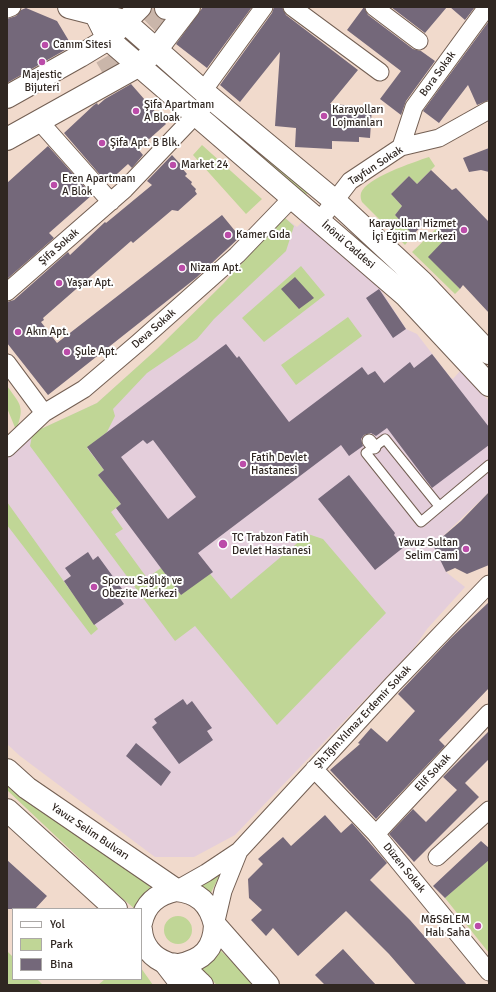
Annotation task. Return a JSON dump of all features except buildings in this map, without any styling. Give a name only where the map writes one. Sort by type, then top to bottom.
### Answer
[{"type":"main road","points":[[69,7],[93,11],[124,21]]},
{"type":"main road","points":[[7,97],[108,39],[124,21],[140,7]]},
{"type":"main road","points":[[7,139],[40,122],[138,66],[156,50],[176,9]]},
{"type":"main road","name":"İnönü Caddesi","points":[[93,11],[108,39],[138,66],[292,198],[414,289],[489,353]]},
{"type":"main road","name":"İnönü Caddesi","points":[[124,21],[207,95],[335,201],[414,289],[489,385]]},
{"type":"main road","points":[[7,111],[99,67],[7,124]]},
{"type":"main road","name":"Yavuz Selim Bulvarı","points":[[7,770],[27,788],[176,890],[187,891],[198,896],[212,913],[215,925],[268,985]]},
{"type":"main road","points":[[7,810],[115,908]]},
{"type":"main road","points":[[142,920],[146,907],[154,899],[164,893],[176,890]]},
{"type":"main road","points":[[179,975],[191,963],[206,952],[214,937],[215,925]]},
{"type":"main road","points":[[142,936],[151,953],[169,964],[179,975],[202,985]]},
{"type":"street","points":[[7,9],[12,7]]},
{"type":"street","points":[[197,115],[207,95],[264,7]]},
{"type":"street","points":[[292,7],[380,72]]},
{"type":"street","points":[[374,7],[419,41]]},
{"type":"street","name":"Bora Sokak","points":[[401,147],[414,107],[487,7]]},
{"type":"street","name":"Tayfun Sokak","points":[[320,220],[350,181],[401,147],[439,138],[489,110]]},
{"type":"street","name":"Şifa Sokak","points":[[7,292],[111,202],[197,115]]},
{"type":"street","points":[[40,122],[111,202]]},
{"type":"street","name":"Deva Sokak","points":[[7,448],[44,413],[84,389],[138,343],[238,255],[292,198]]},
{"type":"street","points":[[7,363],[44,413]]},
{"type":"street","name":"Şh.Tğm.Yılmaz Erdemir Sokak","points":[[176,890],[206,873],[239,851],[314,769],[489,584]]},
{"type":"street","name":"Elif Sokak","points":[[376,834],[489,713]]},
{"type":"street","name":"Düzen Sokak","points":[[314,769],[376,834],[489,972]]},
{"type":"street","points":[[437,857],[489,810]]},
{"type":"street","name":"Şh.Tğm.Yılmaz Erdemir Sokak","points":[[215,925],[223,891],[239,851]]},
{"type":"lane","points":[[439,506],[385,439],[372,444],[366,453],[421,522],[489,464]]},
{"type":"shaded area","name":"TC Trabzon Fatih Devlet Hastanesi","points":[[284,217],[297,227],[305,219],[375,281],[406,329],[417,334],[450,377],[453,379],[460,371],[489,401],[489,492],[443,536],[437,551],[446,572],[465,587],[427,629],[414,648],[235,835],[194,857],[155,857],[20,756],[7,744],[7,455],[33,431],[43,428],[97,403],[157,349],[223,284]]},
{"type":"green space","points":[[211,109],[310,190],[304,197],[207,114]]},
{"type":"green space","points":[[202,145],[262,199],[246,214],[193,155]]},
{"type":"green space","points":[[429,157],[435,166],[417,184],[409,176],[391,194],[402,206],[395,215],[413,235],[405,245],[362,202],[361,193],[365,187],[381,176]]},
{"type":"green space","points":[[284,217],[294,226],[286,251],[214,319],[197,339],[147,373],[113,409],[115,416],[107,432],[87,448],[104,470],[98,475],[121,504],[111,512],[123,529],[115,534],[147,578],[161,568],[181,595],[206,569],[231,599],[308,534],[323,539],[386,613],[277,725],[195,626],[175,641],[30,446],[33,431],[43,428],[97,403],[157,349],[223,284]]},
{"type":"green space","points":[[437,228],[446,238],[429,257],[460,289],[455,294],[412,252]]},
{"type":"green space","points":[[301,266],[325,295],[264,342],[242,318]]},
{"type":"green space","points":[[348,317],[362,336],[296,385],[281,365]]},
{"type":"green space","points":[[7,386],[20,406],[21,411],[16,430],[7,408]]},
{"type":"green space","points":[[7,502],[98,629],[91,635],[7,525]]},
{"type":"green space","points":[[7,783],[137,874],[151,888],[136,908],[117,894],[7,790]]},
{"type":"green space","name":"M&S&LEM Halı Saha","points":[[489,859],[489,953],[445,898]]},
{"type":"green space","points":[[222,870],[207,901],[197,888]]},
{"type":"green space","points":[[178,916],[188,920],[192,930],[188,940],[178,944],[168,940],[164,930],[168,920]]},
{"type":"green space","points":[[219,949],[256,985],[217,985],[200,970]]},
{"type":"green space","points":[[7,951],[12,956],[12,980],[38,980],[43,985],[7,985]]},
{"type":"green space","points":[[142,969],[153,985],[98,985],[104,980],[142,980]]},
{"type":"tunnel","points":[[124,46],[130,43],[166,8]]},
{"type":"tunnel","points":[[102,72],[144,47]]},
{"type":"place","name":"Canım Sitesi","points":[[45,45]]},
{"type":"place","name":"Majestic Bijuteri","points":[[42,62]]},
{"type":"place","name":"Şifa Apartmanı A Bloak","points":[[136,111]]},
{"type":"place","name":"Karayolları Lojmanları","points":[[324,116]]},
{"type":"place","name":"Şifa Apt. B Blk.","points":[[102,143]]},
{"type":"place","name":"Market 24","points":[[173,165]]},
{"type":"place","name":"Eren Apartmanı A Blok","points":[[54,185]]},
{"type":"place","name":"Karayolları Hizmet İçi Eğitim Merkezi","points":[[464,230]]},
{"type":"place","name":"Kamer Gıda","points":[[228,235]]},
{"type":"place","name":"Nizam Apt.","points":[[182,268]]},
{"type":"place","name":"Yaşar Apt.","points":[[59,283]]},
{"type":"place","name":"Akın Apt.","points":[[18,332]]},
{"type":"place","name":"Şule Apt.","points":[[67,352]]},
{"type":"place","name":"Fatih Devlet Hastanesi","points":[[243,464]]},
{"type":"place","name":"TC Trabzon Fatih Devlet Hastanesi","points":[[223,544]]},
{"type":"place","name":"Yavuz Sultan Selim Cami","points":[[466,549]]},
{"type":"place","name":"Sporcu Sağlığı ve Obezite Merkezi","points":[[94,587]]},
{"type":"place","name":"M&S&LEM Halı Saha","points":[[478,926]]}]
